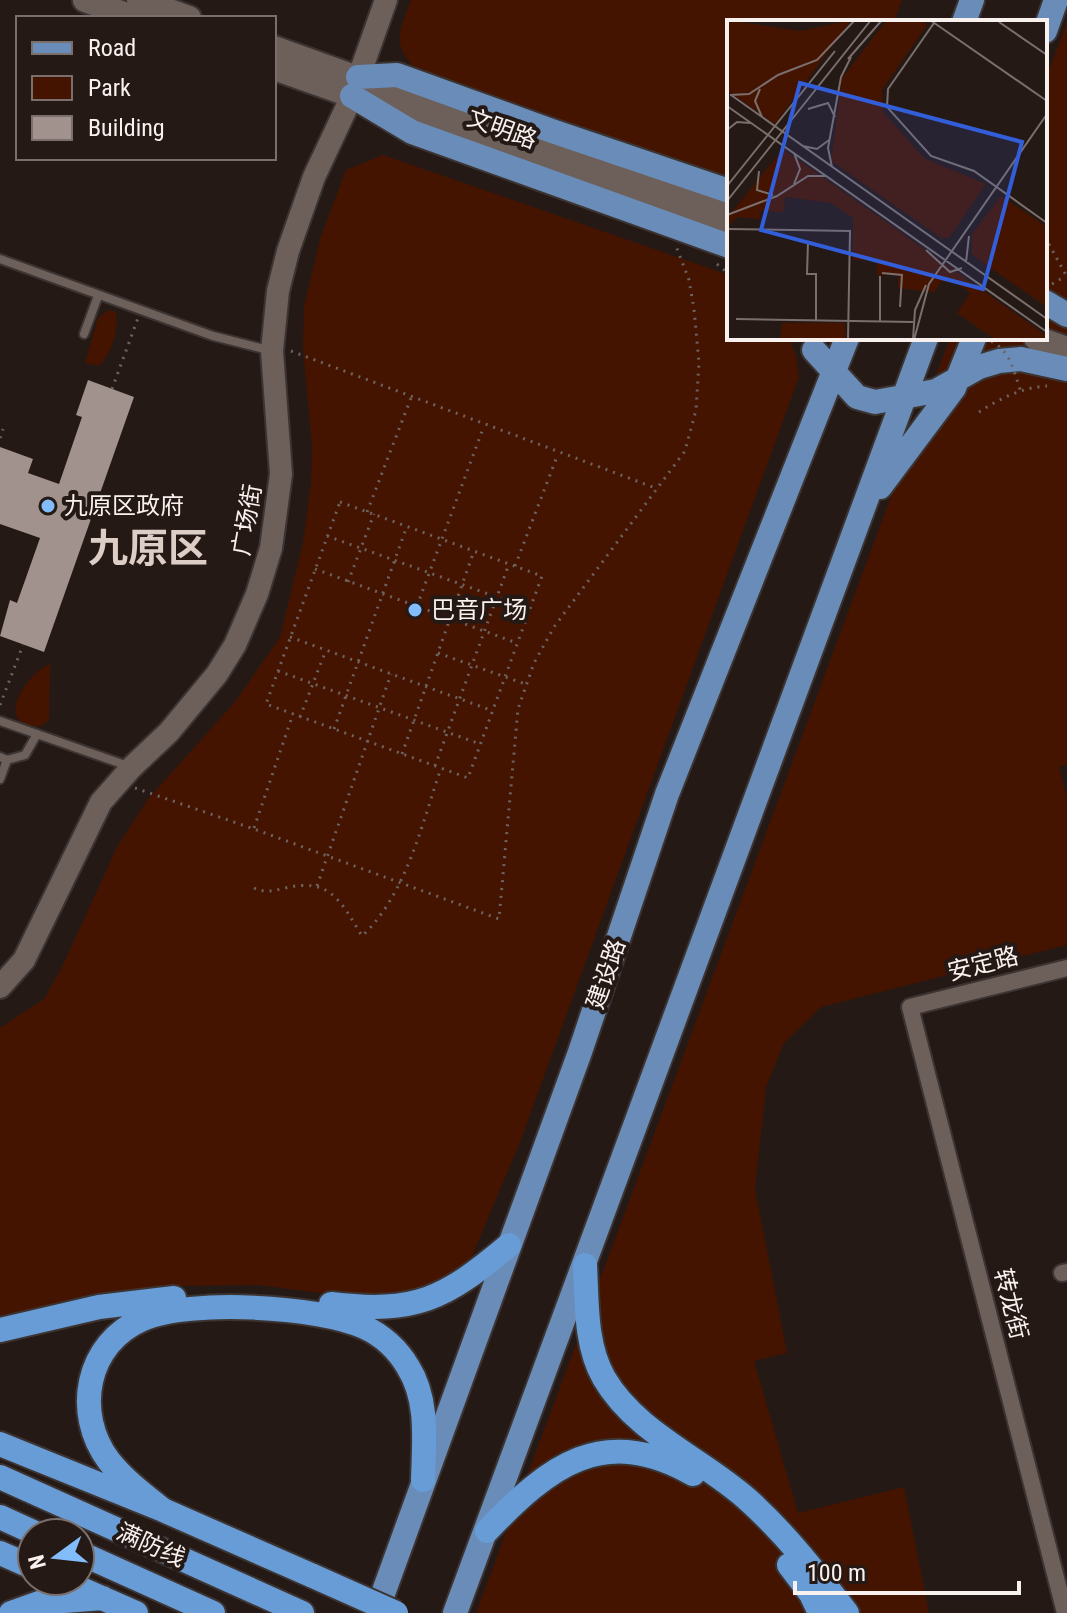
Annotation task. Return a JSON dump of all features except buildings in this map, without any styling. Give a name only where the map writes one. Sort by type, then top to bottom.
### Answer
[{"type":"highway","points":[[0,1330],[99,1307],[189,1297],[270,1296],[366,1308],[413,1304],[430,1300],[457,1286],[509,1245]]},
{"type":"highway","points":[[585,1265],[591,1341],[603,1377],[615,1394],[647,1424],[747,1499],[810,1565],[847,1613]]},
{"type":"highway","points":[[163,1510],[129,1482],[107,1458],[92,1428],[88,1388],[100,1356],[113,1338],[140,1320],[179,1310],[264,1309],[306,1313],[354,1323],[382,1338],[408,1367],[418,1390],[424,1418],[423,1480]]},
{"type":"highway","points":[[0,1444],[163,1510],[396,1613]]},
{"type":"highway","points":[[487,1531],[529,1488],[568,1463],[582,1457],[617,1452],[657,1456],[697,1477],[732,1503],[785,1559],[811,1594],[820,1613]]},
{"type":"highway","name":"满防线","points":[[0,1477],[300,1612]]},
{"type":"highway","name":"满防线","points":[[96,1560],[213,1613]]},
{"type":"highway","points":[[96,1595],[136,1613]]},
{"type":"highway","points":[[11,1613],[49,1601],[103,1598]]},
{"type":"main road","points":[[85,0],[129,16]]},
{"type":"main road","points":[[139,0],[183,16]]},
{"type":"main road","points":[[965,20],[972,0]]},
{"type":"main road","points":[[1047,25],[1056,0]]},
{"type":"main road","name":"文明路","points":[[276,49],[355,86],[727,211]]},
{"type":"main road","name":"文明路","points":[[276,68],[355,86]]},
{"type":"main road","points":[[355,86],[397,75],[727,190]]},
{"type":"main road","points":[[355,86],[412,132],[666,225],[720,253]]},
{"type":"main road","name":"文明路","points":[[422,110],[727,228]]},
{"type":"main road","points":[[1047,303],[1067,315]]},
{"type":"main road","points":[[1047,326],[1067,333]]},
{"type":"main road","name":"建设路","points":[[376,1613],[580,1052],[667,794],[846,340]]},
{"type":"main road","points":[[455,1613],[925,340]]},
{"type":"main road","points":[[868,501],[893,473],[958,380],[973,340]]},
{"type":"main road","points":[[1042,340],[1067,349]]},
{"type":"main road","points":[[813,344],[821,360],[835,370],[852,392],[864,401],[875,402],[936,391],[979,367],[1010,359],[1032,360],[1067,369]]},
{"type":"main road","points":[[813,344],[818,370],[816,420]]},
{"type":"street","name":"广场街","points":[[0,987],[24,960],[95,812],[132,777],[217,674],[235,645],[257,594],[271,548],[281,474],[272,348],[278,291],[314,177],[355,86],[386,0]]},
{"type":"street","name":"安定路","points":[[910,1007],[1067,968]]},
{"type":"street","name":"转龙街","points":[[910,1007],[1065,1613]]},
{"type":"lane","points":[[0,261],[213,336],[272,348]]},
{"type":"lane","points":[[84,334],[98,296]]},
{"type":"lane","points":[[0,721],[37,734],[132,777]]},
{"type":"lane","points":[[0,779],[3,759],[25,755],[37,734]]},
{"type":"path","points":[[132,777],[254,829],[499,919],[518,709],[534,663],[554,627],[685,451],[696,410],[699,363],[689,280],[666,225]]},
{"type":"path","points":[[1047,241],[1066,276],[1047,288]]},
{"type":"path","points":[[112,389],[141,311]]},
{"type":"path","points":[[989,340],[1006,352],[1021,392]]},
{"type":"path","points":[[272,348],[658,489]]},
{"type":"path","points":[[979,412],[996,401],[1049,386]]},
{"type":"path","points":[[367,512],[411,398]]},
{"type":"path","points":[[417,606],[484,425]]},
{"type":"path","points":[[0,438],[3,429]]},
{"type":"path","points":[[515,566],[558,452]]},
{"type":"path","points":[[340,502],[374,514],[542,576],[468,778],[266,704],[340,502]]},
{"type":"path","points":[[348,582],[374,514]]},
{"type":"path","points":[[334,729],[407,526]]},
{"type":"path","points":[[327,536],[530,609]]},
{"type":"path","points":[[402,754],[474,551]]},
{"type":"path","points":[[435,766],[509,564]]},
{"type":"path","points":[[315,569],[517,643]]},
{"type":"path","points":[[290,637],[493,711]]},
{"type":"path","points":[[0,705],[23,645]]},
{"type":"path","points":[[300,717],[326,650]]},
{"type":"path","points":[[438,653],[526,685]]},
{"type":"path","points":[[278,671],[480,744]]},
{"type":"path","points":[[317,886],[391,674]]},
{"type":"path","points":[[254,829],[293,714]]},
{"type":"path","points":[[254,888],[267,892],[299,885],[317,886],[337,896],[362,936],[386,910],[401,883],[441,768]]},
{"type":"green space","points":[[411,0],[902,0],[895,20],[727,20],[727,175],[709,172],[420,72],[401,46],[403,22]]},
{"type":"green space","points":[[1067,22],[1067,765],[1059,767],[1067,797],[1067,945],[821,1007],[784,1043],[766,1087],[755,1189],[787,1353],[754,1361],[798,1513],[904,1487],[929,1613],[476,1613],[949,340],[1047,340],[1047,76]]},
{"type":"green space","points":[[383,155],[727,274],[727,340],[790,340],[799,377],[520,1142],[470,1261],[442,1286],[404,1297],[367,1299],[258,1285],[167,1286],[0,1319],[0,1028],[44,999],[117,847],[148,799],[235,702],[280,637],[303,543],[311,484],[312,445],[303,349],[304,306],[321,236],[346,170]]},
{"type":"green space","points":[[109,310],[115,312],[116,318],[110,349],[98,366],[85,363],[98,318]]},
{"type":"green space","points":[[50,664],[49,720],[39,727],[24,723],[16,714],[18,698],[29,680]]},
{"type":"place","name":"九原区政府","points":[[48,506]]},
{"type":"place","name":"巴音广场","points":[[415,610]]},
{"type":"district","name":"九原区","points":[[148,548]]}]
